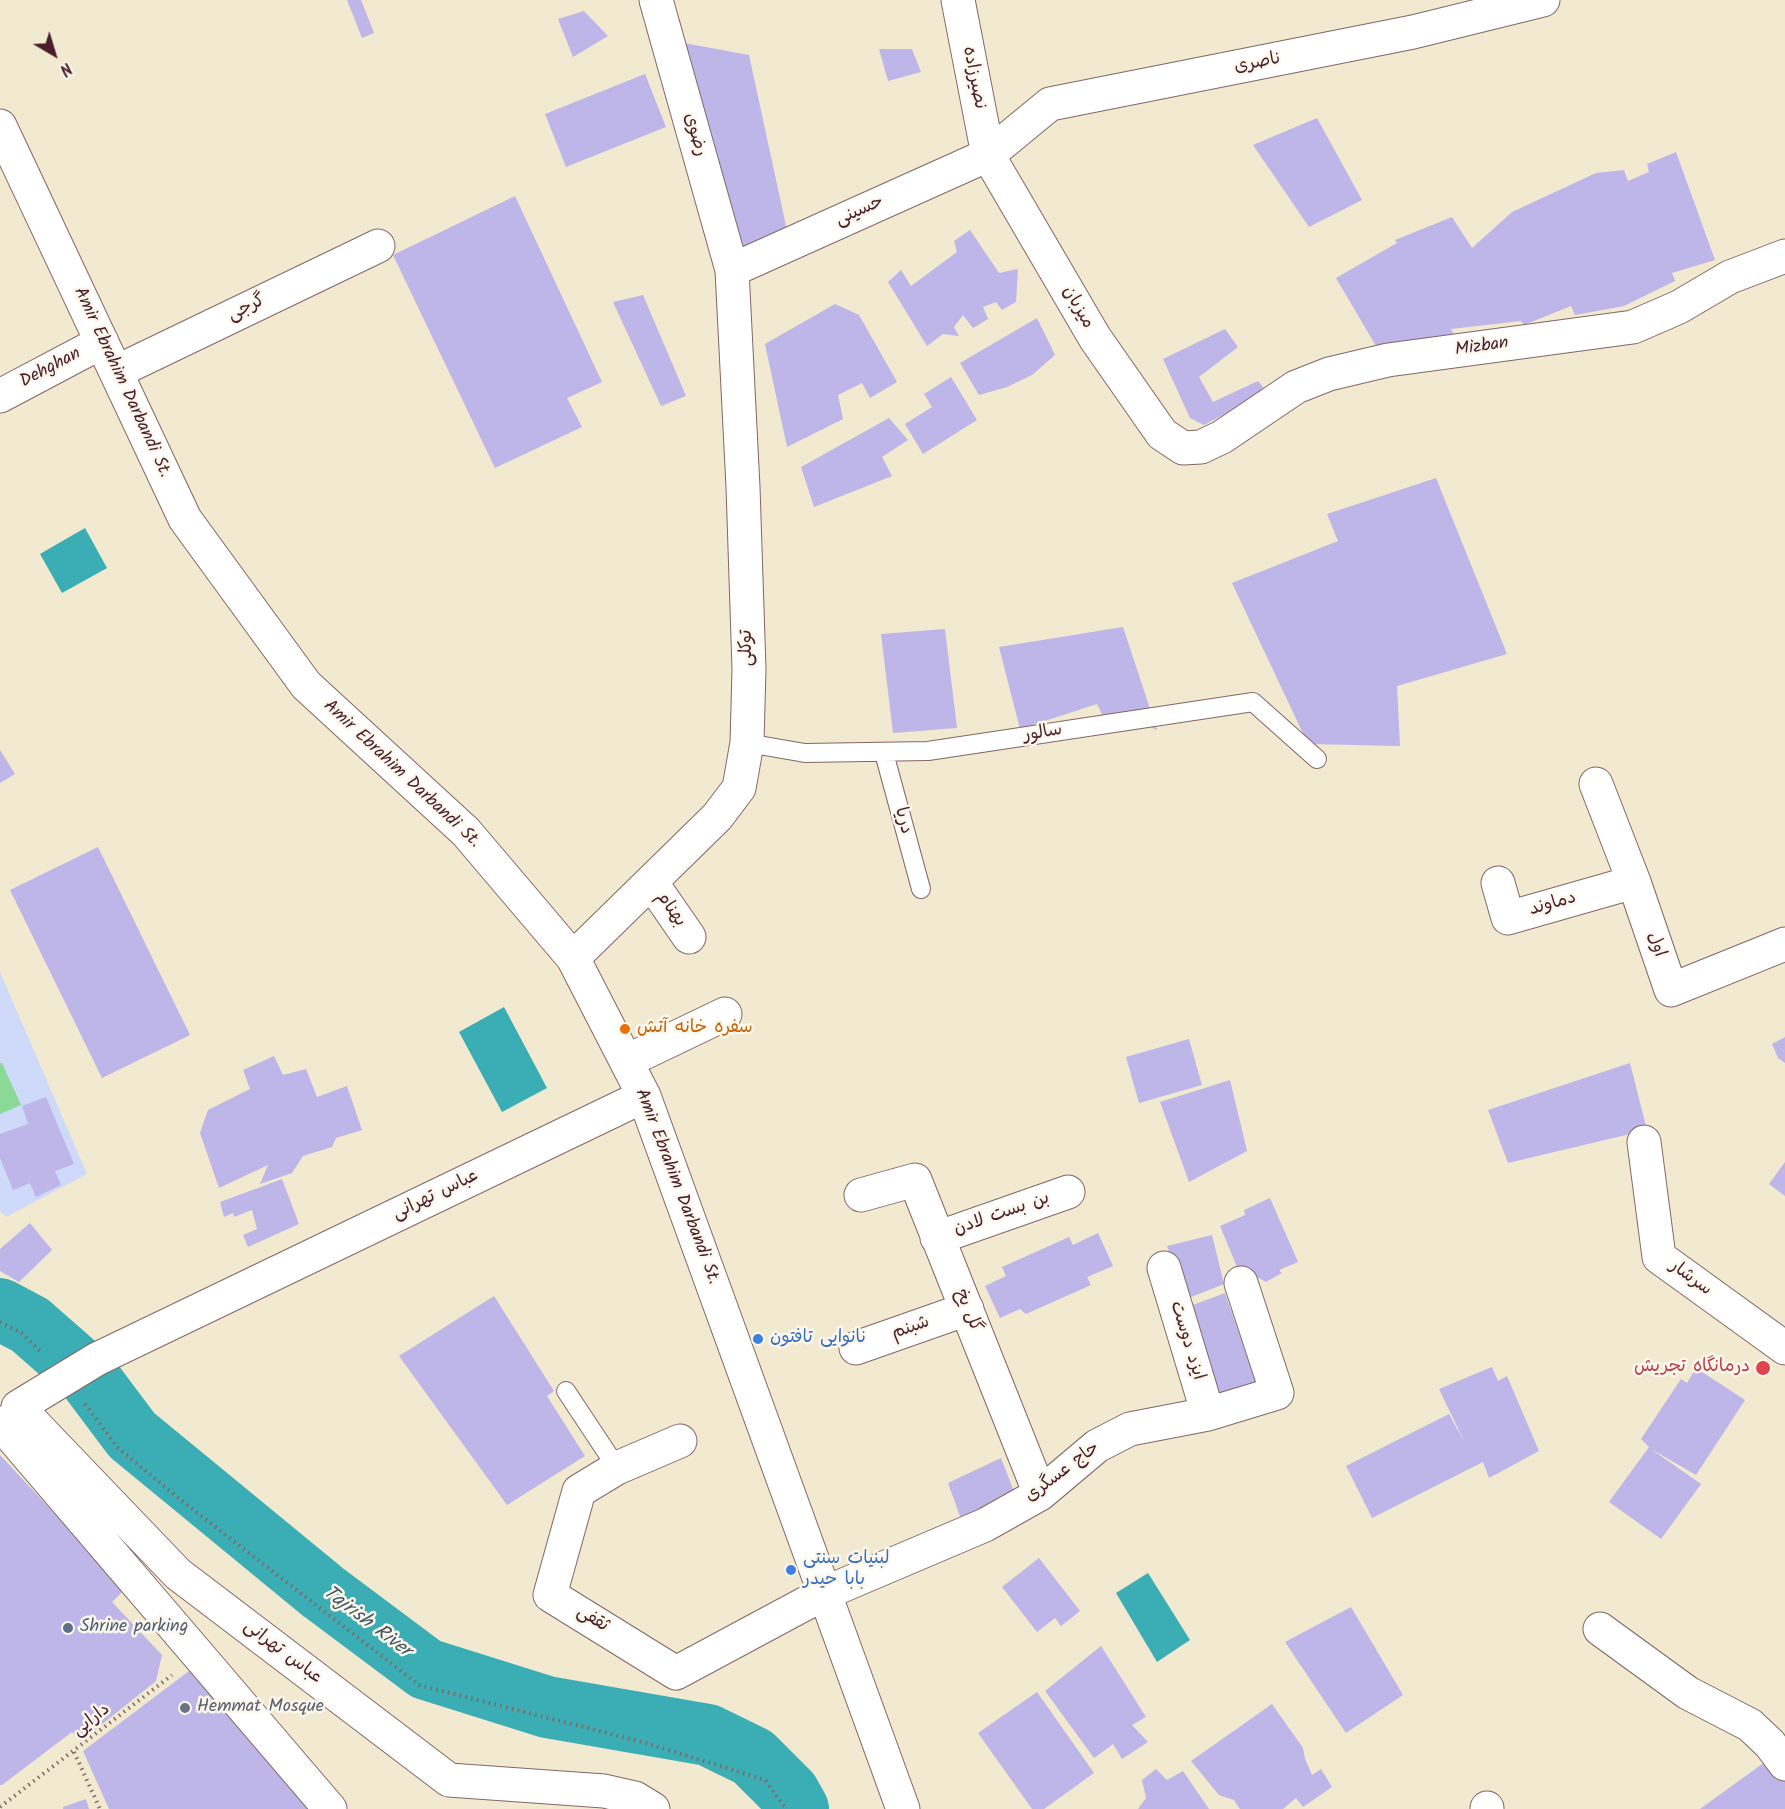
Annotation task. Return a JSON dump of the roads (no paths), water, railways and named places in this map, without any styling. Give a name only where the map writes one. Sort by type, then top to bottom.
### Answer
[{"type":"street","name":"رضوى","points":[[656,0],[732,270]]},
{"type":"street","name":"نصیرزاده","points":[[958,0],[988,155]]},
{"type":"street","name":"ناصری","points":[[988,155],[1050,105],[1413,32],[1543,0]]},
{"type":"street","name":"Amir Ebrahim Darbandi St.","points":[[0,126],[185,519],[306,685],[466,832],[573,958],[644,1096],[903,1809]]},
{"type":"street","name":"حسینی","points":[[732,270],[988,155]]},
{"type":"street","name":"Mizban","points":[[988,155],[1095,338],[1162,434],[1183,448],[1202,447],[1222,437],[1296,387],[1329,374],[1388,360],[1633,327],[1679,307],[1730,277],[1785,256]]},
{"type":"street","name":"گرجی","points":[[116,372],[378,246]]},
{"type":"street","name":"توکلی","points":[[573,958],[717,817],[739,788],[747,743],[749,669],[743,476],[732,270]]},
{"type":"street","name":"Dehghan","points":[[0,396],[102,342]]},
{"type":"street","name":"اول","points":[[1596,784],[1634,882],[1671,990],[1785,944]]},
{"type":"street","name":"بهنام","points":[[651,882],[689,937]]},
{"type":"street","name":"دماوند","points":[[1498,883],[1508,918],[1634,882]]},
{"type":"street","points":[[627,1061],[725,1014]]},
{"type":"street","name":"عباس تهرانی","points":[[644,1096],[97,1359],[6,1415],[178,1574],[449,1780],[604,1791],[635,1798],[653,1809]]},
{"type":"street","name":"سرشار","points":[[1644,1142],[1659,1257],[1784,1346]]},
{"type":"street","name":"گل یخ","points":[[861,1195],[915,1180],[1040,1494]]},
{"type":"street","name":"بن بست لادن","points":[[937,1238],[1068,1192]]},
{"type":"street","name":"ایزد دوست","points":[[1164,1268],[1208,1414]]},
{"type":"street","name":"حاج عسگری","points":[[825,1593],[985,1525],[1040,1494],[1097,1446],[1130,1429],[1208,1414],[1277,1393],[1241,1283]]},
{"type":"street","name":"شبنم","points":[[856,1348],[966,1309]]},
{"type":"street","points":[[6,1415],[198,1654],[330,1809]]},
{"type":"street","name":"ثقفی","points":[[680,1441],[617,1468],[579,1491],[550,1594],[676,1673],[825,1593]]},
{"type":"street","points":[[1600,1629],[1688,1693],[1750,1725],[1770,1744],[1785,1764]]},
{"type":"street","points":[[540,1809],[550,1806],[571,1809]]},
{"type":"lane","name":"سالور","points":[[747,743],[805,753],[928,751],[1253,702],[1317,759]]},
{"type":"lane","name":"دریا","points":[[884,753],[921,889]]},
{"type":"lane","points":[[566,1391],[617,1468]]},
{"type":"water","points":[[85,528],[107,568],[62,593],[40,554]]},
{"type":"water","points":[[504,1007],[547,1088],[502,1112],[459,1032]]},
{"type":"water","points":[[1148,1573],[1190,1640],[1157,1662],[1116,1593]]},
{"type":"waterway","name":"Tajrish River","points":[[0,1309],[30,1325],[87,1375],[132,1435],[323,1592],[426,1669],[547,1707],[708,1735],[753,1757],[789,1793],[798,1809]]},
{"type":"place","name":"سفره خانه آتش","points":[[625,1029]]},
{"type":"place","name":"نانوایی تافتون","points":[[758,1339]]},
{"type":"place","name":"درمانگاه تجریش","points":[[1763,1368]]},
{"type":"place","name":"لبنیات سنتی بابا حیدر","points":[[791,1570]]},
{"type":"place","name":"Shrine parking","points":[[68,1628]]},
{"type":"place","name":"Hemmat Mosque","points":[[185,1708]]}]
